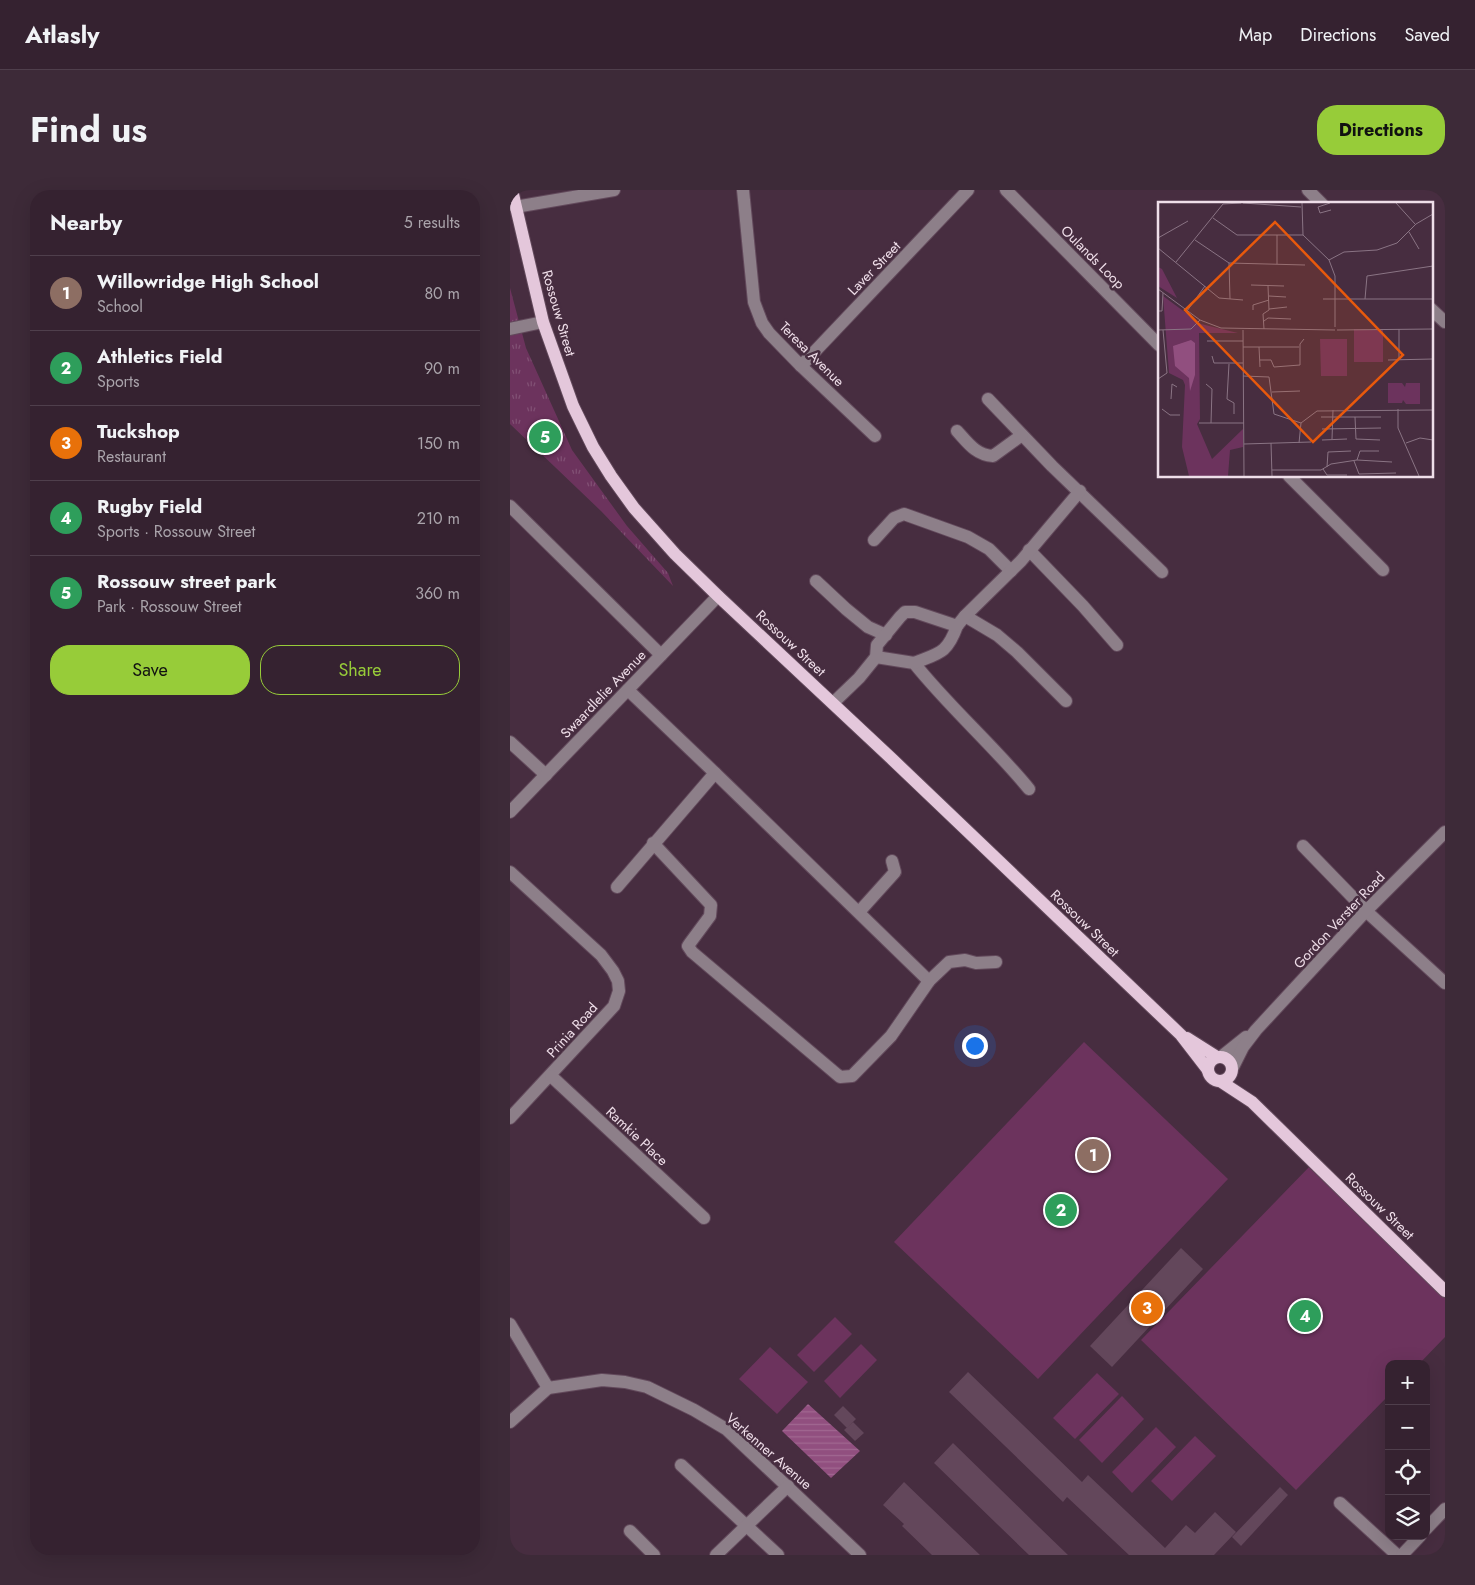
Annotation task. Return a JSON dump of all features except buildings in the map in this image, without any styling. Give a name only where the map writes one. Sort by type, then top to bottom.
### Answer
[{"type":"main road","name":"Rossouw Street","points":[[512,190],[543,322],[573,406],[593,447],[634,508],[718,596],[1181,1035],[1208,1070]]},
{"type":"main road","name":"Rossouw Street","points":[[1181,1035],[1219,1057]]},
{"type":"main road","points":[[1219,1057],[1230,1062],[1231,1070],[1227,1078],[1220,1081],[1210,1077],[1208,1070],[1209,1063],[1219,1057]]},
{"type":"main road","name":"Rossouw Street","points":[[1231,1070],[1252,1102]]},
{"type":"main road","name":"Rossouw Street","points":[[1220,1081],[1252,1102],[1445,1291]]},
{"type":"street","points":[[515,207],[614,190]]},
{"type":"street","name":"Teresa Avenue","points":[[743,190],[754,302],[757,313],[769,333],[875,436]]},
{"type":"street","name":"Laver Street","points":[[801,366],[968,190]]},
{"type":"street","name":"Oulands Loop","points":[[1006,190],[1158,344]]},
{"type":"street","points":[[1308,190],[1320,202]]},
{"type":"street","points":[[1432,310],[1445,322]]},
{"type":"street","points":[[510,329],[543,322]]},
{"type":"street","points":[[988,399],[1022,436],[1162,572]]},
{"type":"street","points":[[957,432],[982,455],[993,456],[1022,436]]},
{"type":"street","points":[[1291,478],[1383,570]]},
{"type":"street","points":[[876,657],[914,663],[945,649],[951,642],[957,626],[965,616],[1011,571],[1080,491]]},
{"type":"street","points":[[510,506],[661,655]]},
{"type":"street","points":[[874,540],[894,518],[904,514],[968,537],[989,549],[1011,571]]},
{"type":"street","points":[[1029,550],[1084,606],[1118,645]]},
{"type":"street","points":[[816,581],[868,627],[886,635]]},
{"type":"street","name":"Swaardlelie Avenue","points":[[510,812],[718,596]]},
{"type":"street","points":[[833,703],[859,678],[876,657],[877,645],[906,612],[957,626]]},
{"type":"street","points":[[965,616],[997,635],[1017,652],[1066,701]]},
{"type":"street","points":[[914,663],[937,692],[1009,765],[1029,789]]},
{"type":"street","points":[[628,690],[929,981]]},
{"type":"street","points":[[510,742],[546,775]]},
{"type":"street","points":[[617,886],[715,773]]},
{"type":"street","name":"Gordon Verster Road","points":[[1231,1070],[1243,1047],[1256,1030],[1366,911],[1445,832]]},
{"type":"street","points":[[653,843],[711,905],[710,916],[688,946],[692,952],[840,1077],[852,1076],[891,1036],[929,981],[949,962],[965,960],[976,963],[996,962]]},
{"type":"street","points":[[1303,846],[1366,911],[1445,982]]},
{"type":"street","points":[[859,912],[894,872],[892,861]]},
{"type":"street","name":"Prinia Road","points":[[510,872],[601,955],[614,971],[619,991],[614,1006],[510,1118]]},
{"type":"street","name":"Gordon Verster Road","points":[[1219,1057],[1256,1030]]},
{"type":"street","name":"Ramkie Place","points":[[550,1076],[704,1218]]},
{"type":"street","points":[[510,1324],[548,1388],[510,1422]]},
{"type":"street","name":"Verkenner Avenue","points":[[548,1388],[602,1380],[625,1382],[647,1387],[694,1410],[726,1429],[860,1555]]},
{"type":"street","points":[[681,1465],[778,1555]]},
{"type":"street","points":[[716,1555],[788,1486]]},
{"type":"street","points":[[1340,1503],[1397,1555]]},
{"type":"street","points":[[1430,1525],[1445,1509]]},
{"type":"street","points":[[630,1531],[654,1555]]},
{"type":"street","points":[[1402,1555],[1416,1540]]},
{"type":"green space","points":[[510,288],[526,348],[572,450],[627,526],[668,573],[673,586],[601,511],[510,424]]},
{"type":"green space","points":[[1084,1042],[1228,1179],[1038,1379],[894,1242]]},
{"type":"green space","points":[[1311,1165],[1445,1295],[1445,1337],[1423,1360],[1385,1360],[1385,1399],[1296,1490],[1141,1340]]},
{"type":"green space","points":[[835,1317],[852,1334],[814,1372],[797,1355]]},
{"type":"green space","points":[[861,1344],[877,1360],[840,1398],[824,1381]]},
{"type":"green space","points":[[770,1347],[808,1382],[777,1414],[739,1379]]},
{"type":"green space","points":[[1097,1373],[1119,1394],[1075,1439],[1053,1418]]},
{"type":"green space","points":[[1122,1396],[1144,1419],[1102,1463],[1079,1440]]},
{"type":"green space","points":[[1156,1427],[1176,1447],[1132,1493],[1112,1472]]},
{"type":"green space","points":[[1195,1436],[1216,1456],[1172,1501],[1151,1481]]},
{"type":"shaded area","points":[[808,1404],[860,1451],[831,1478],[782,1431]]},
{"type":"place","name":"Rossouw street park","points":[[545,437]]},
{"type":"place","name":"Willowridge High School","points":[[1093,1155]]},
{"type":"place","name":"Athletics Field","points":[[1061,1210]]},
{"type":"place","name":"Tuckshop","points":[[1147,1308]]},
{"type":"place","name":"Rugby Field","points":[[1305,1316]]}]
